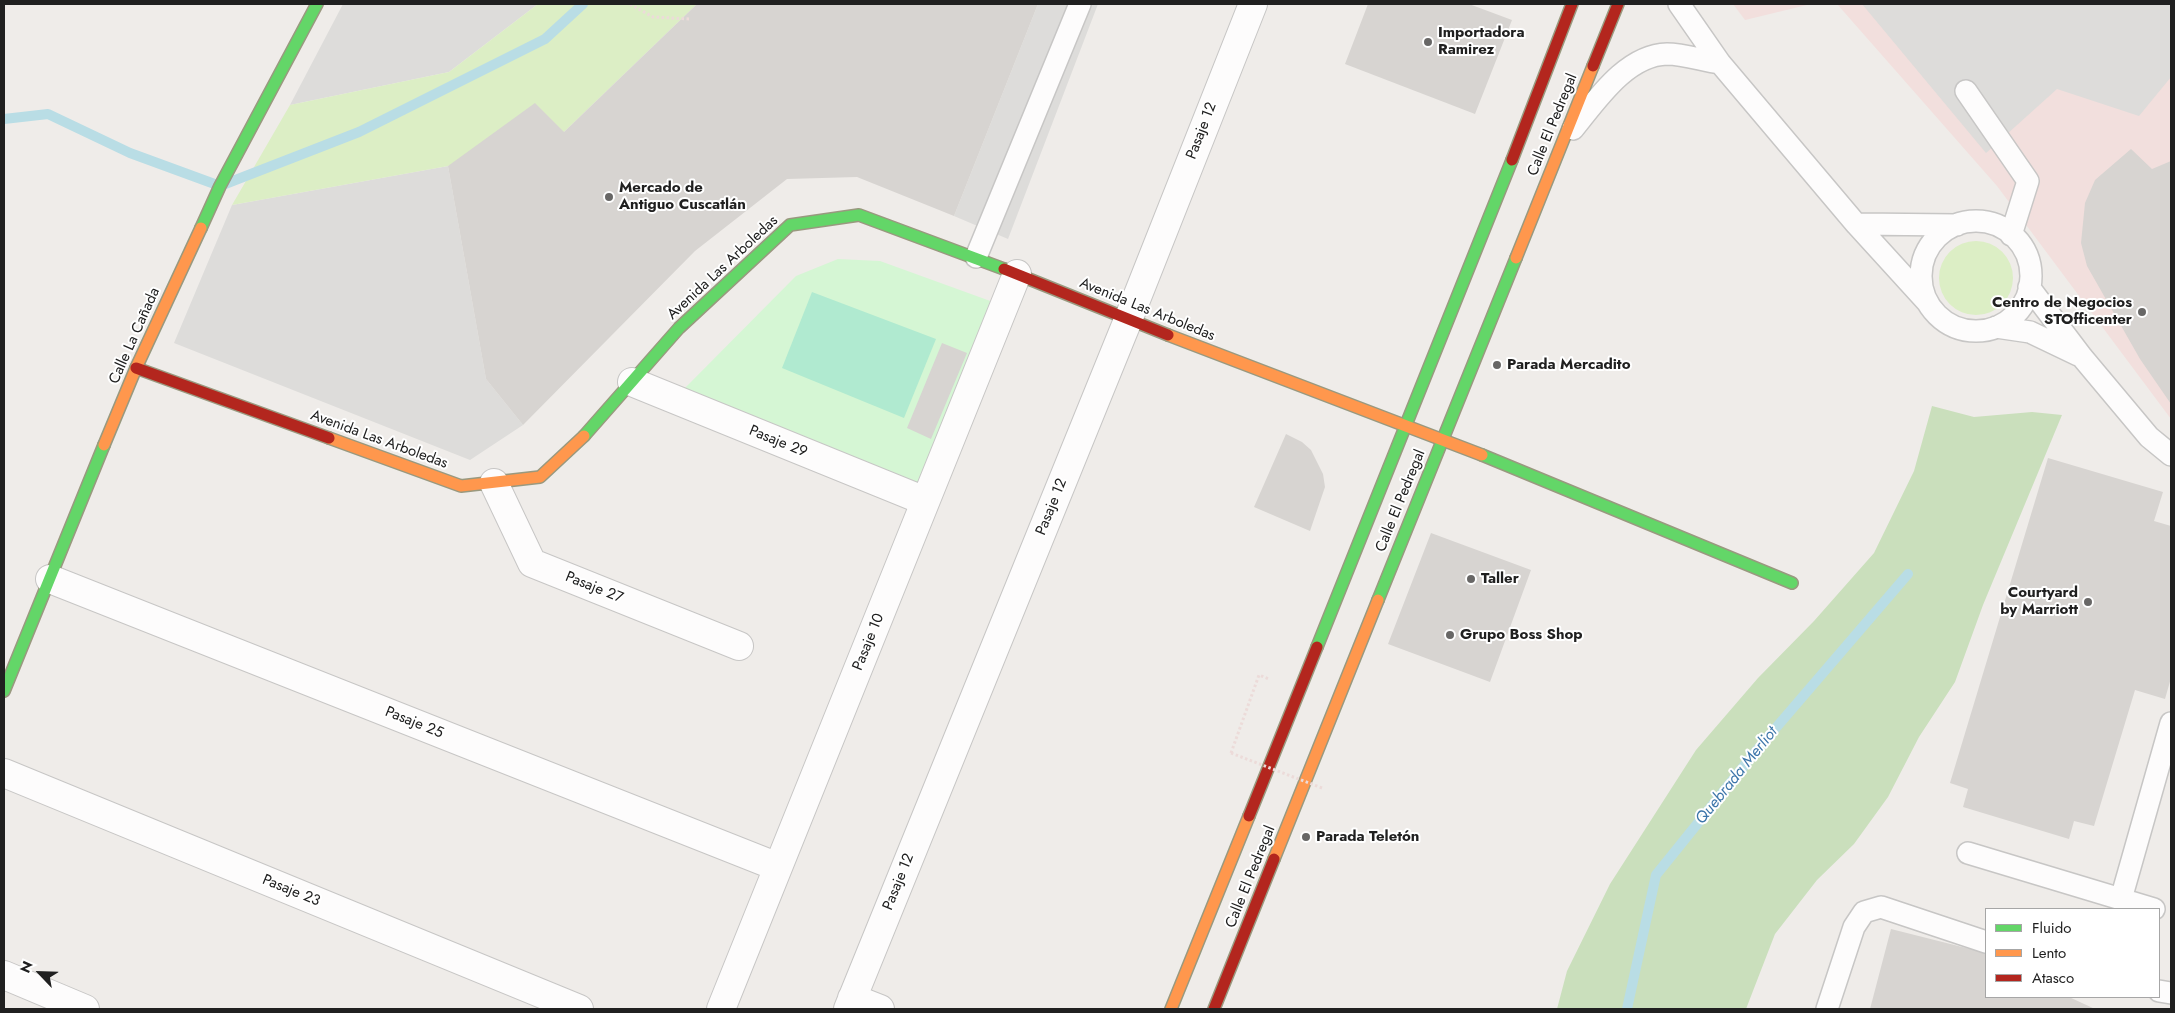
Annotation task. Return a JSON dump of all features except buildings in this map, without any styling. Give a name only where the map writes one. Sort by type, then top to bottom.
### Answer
[{"type":"main road","name":"Calle La Cañada","points":[[4,691],[136,368],[220,186],[317,4]]},
{"type":"main road","name":"Calle El Pedregal","points":[[1171,1009],[1520,144],[1572,4]]},
{"type":"main road","name":"Calle El Pedregal","points":[[1214,1009],[1618,4]]},
{"type":"main road","name":"Avenida Las Arboledas","points":[[136,368],[461,486],[540,477],[575,446],[680,328],[790,225],[859,215],[976,257],[1128,320],[1442,439],[1792,583]]},
{"type":"street","name":"Pasaje 12","points":[[850,1004],[1128,320],[1253,4]]},
{"type":"street","name":"Pasaje 10","points":[[721,1009],[1016,274]]},
{"type":"street","name":"Pasaje 29","points":[[632,382],[925,502]]},
{"type":"street","name":"Pasaje 27","points":[[494,482],[532,563],[739,646]]},
{"type":"street","name":"Pasaje 25","points":[[50,579],[778,867]]},
{"type":"street","name":"Pasaje 23","points":[[4,773],[579,1009]]},
{"type":"street","points":[[4,975],[85,1009]]},
{"type":"street","points":[[850,1004],[880,1009]]},
{"type":"lane","points":[[976,257],[1080,4]]},
{"type":"lane","points":[[1679,4],[1720,64],[1856,224],[1935,313],[1952,326],[1974,331],[1996,327],[2011,319],[2018,311],[2030,287],[2030,271],[2022,246],[2011,235],[1993,224],[1983,222],[1957,225],[1856,224]]},
{"type":"lane","points":[[1562,141],[1606,89],[1628,70],[1649,58],[1668,54],[1720,64]]},
{"type":"lane","points":[[1966,91],[2028,181],[2011,235]]},
{"type":"lane","points":[[1928,303],[1922,282],[1924,259],[1935,240],[1957,225]]},
{"type":"lane","points":[[2030,287],[2082,357],[2149,437],[2171,455]]},
{"type":"lane","points":[[1996,327],[2030,332],[2082,357]]},
{"type":"lane","points":[[2121,899],[2171,723]]},
{"type":"lane","points":[[1968,852],[2151,908]]},
{"type":"lane","points":[[1827,1009],[1854,927],[1864,912],[1881,907],[1985,942]]},
{"type":"path","points":[[630,4],[653,17],[690,19]]},
{"type":"path","points":[[1259,675],[1231,753],[1322,788]]},
{"type":"shaded area","points":[[343,4],[538,4],[449,72],[290,105]]},
{"type":"shaded area","points":[[1038,4],[1098,4],[1008,239],[954,216]]},
{"type":"shaded area","points":[[1733,4],[1811,4],[1745,20]]},
{"type":"shaded area","points":[[1837,4],[2171,4],[2171,419],[1997,186]]},
{"type":"shaded area","points":[[1862,4],[2171,4],[2171,77],[2139,116],[2057,89],[1986,153]]},
{"type":"shaded area","points":[[448,166],[486,379],[523,425],[470,460],[174,343],[232,205]]},
{"type":"green space","points":[[538,4],[697,4],[564,132],[448,166],[232,205],[290,105],[449,72]]},
{"type":"green space","points":[[1976,241],[1997,247],[2007,257],[2013,278],[2007,299],[1997,309],[1976,315],[1955,309],[1945,299],[1939,278],[1945,257],[1955,247]]},
{"type":"green space","points":[[838,259],[880,261],[993,302],[918,486],[682,391],[796,276]]},
{"type":"green space","points":[[812,292],[936,339],[904,418],[782,368]]},
{"type":"green space","points":[[1932,406],[1974,417],[2032,412],[2062,415],[1983,605],[1955,682],[1919,737],[1888,797],[1854,844],[1817,880],[1775,934],[1746,1009],[1557,1009],[1567,971],[1610,884],[1696,750],[1758,678],[1814,621],[1874,553],[1914,471]]},
{"type":"waterway","points":[[4,119],[48,114],[130,153],[220,186],[359,132],[545,39],[583,4]]},
{"type":"waterway","name":"Quebrada Merliot","points":[[1627,1009],[1656,875],[1756,751],[1908,574]]},
{"type":"traffic: fast","points":[[201,228],[220,186],[317,4]]},
{"type":"traffic: fast","points":[[1317,647],[1512,160]]},
{"type":"traffic: fast","points":[[584,436],[679,328],[790,225],[859,215],[1004,269]]},
{"type":"traffic: fast","points":[[1378,600],[1516,258]]},
{"type":"traffic: fast","points":[[4,691],[104,445]]},
{"type":"traffic: fast","points":[[1482,455],[1792,583]]},
{"type":"traffic: slow","points":[[1516,258],[1593,66]]},
{"type":"traffic: slow","points":[[104,445],[136,368],[201,228]]},
{"type":"traffic: slow","points":[[1168,335],[1482,455]]},
{"type":"traffic: slow","points":[[329,438],[461,486],[540,477],[584,436]]},
{"type":"traffic: slow","points":[[1274,859],[1378,600]]},
{"type":"traffic: slow","points":[[1171,1009],[1249,816]]},
{"type":"traffic: jam","points":[[1512,160],[1572,4]]},
{"type":"traffic: jam","points":[[1593,66],[1618,4]]},
{"type":"traffic: jam","points":[[1004,269],[1168,335]]},
{"type":"traffic: jam","points":[[136,368],[329,438]]},
{"type":"traffic: jam","points":[[1249,816],[1317,647]]},
{"type":"traffic: jam","points":[[1214,1009],[1274,859]]},
{"type":"place","name":"Importadora Ramirez","points":[[1428,42]]},
{"type":"place","name":"Mercado de Antiguo Cuscatlán","points":[[609,197]]},
{"type":"place","name":"Centro de Negocios STOfficenter","points":[[2142,312]]},
{"type":"place","name":"Parada Mercadito","points":[[1497,365]]},
{"type":"place","name":"Taller","points":[[1471,579]]},
{"type":"place","name":"Courtyard by Marriott","points":[[2088,602]]},
{"type":"place","name":"Grupo Boss Shop","points":[[1450,635]]},
{"type":"place","name":"Parada Teletón","points":[[1306,837]]}]
